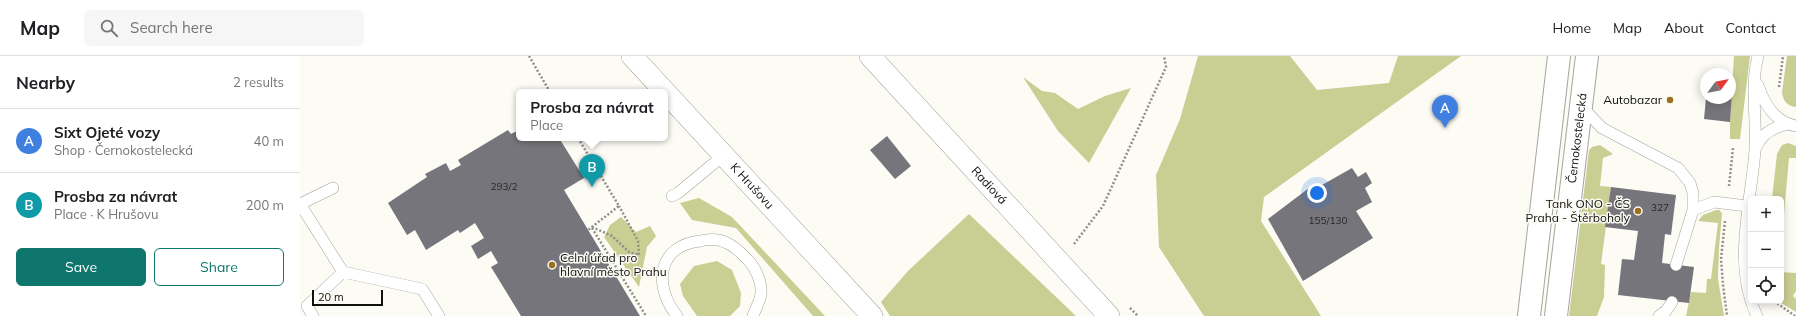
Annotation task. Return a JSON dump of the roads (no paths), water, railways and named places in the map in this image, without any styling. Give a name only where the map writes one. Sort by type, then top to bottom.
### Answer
[{"type":"main road","points":[[1528,316],[1559,56]]},
{"type":"main road","name":"Černokostelecká","points":[[1556,316],[1587,56]]},
{"type":"street","name":"K Hrušovu","points":[[632,56],[663,89]]},
{"type":"street","name":"Radiová","points":[[870,56],[1109,316]]},
{"type":"street","name":"K Hrušovu","points":[[668,95],[872,316]]},
{"type":"lane","points":[[1755,151],[1755,77],[1758,56]]},
{"type":"lane","points":[[1755,77],[1764,102],[1776,116],[1792,125]]},
{"type":"lane","points":[[1581,105],[1602,128],[1678,168],[1690,183],[1693,193],[1693,210],[1676,266]]},
{"type":"lane","points":[[1757,316],[1748,292],[1745,273],[1747,206],[1755,151],[1757,143],[1765,135],[1776,128],[1792,125]]},
{"type":"lane","points":[[672,196],[678,193],[724,155]]},
{"type":"lane","points":[[333,188],[300,204],[343,272],[422,289],[438,316]]},
{"type":"lane","points":[[1693,210],[1714,202],[1747,206]]},
{"type":"lane","points":[[677,316],[669,306],[663,285],[662,270],[670,254],[686,242],[710,239],[725,242],[738,249],[755,267],[761,293],[753,316]]},
{"type":"lane","points":[[313,316],[307,306],[343,272]]},
{"type":"lane","points":[[1659,316],[1666,311],[1672,302]]},
{"type":"place","name":"Autobazar","points":[[1670,100]]},
{"type":"place","name":"Sixt Ojeté vozy","points":[[1445,128]]},
{"type":"place","name":"Prosba za návrat","points":[[592,187]]},
{"type":"place","name":"Tank ONO - ČS Praha - Štěrboholy","points":[[1638,211]]},
{"type":"place","name":"Celní úřad pro hlavní město Prahu","points":[[552,265]]}]
